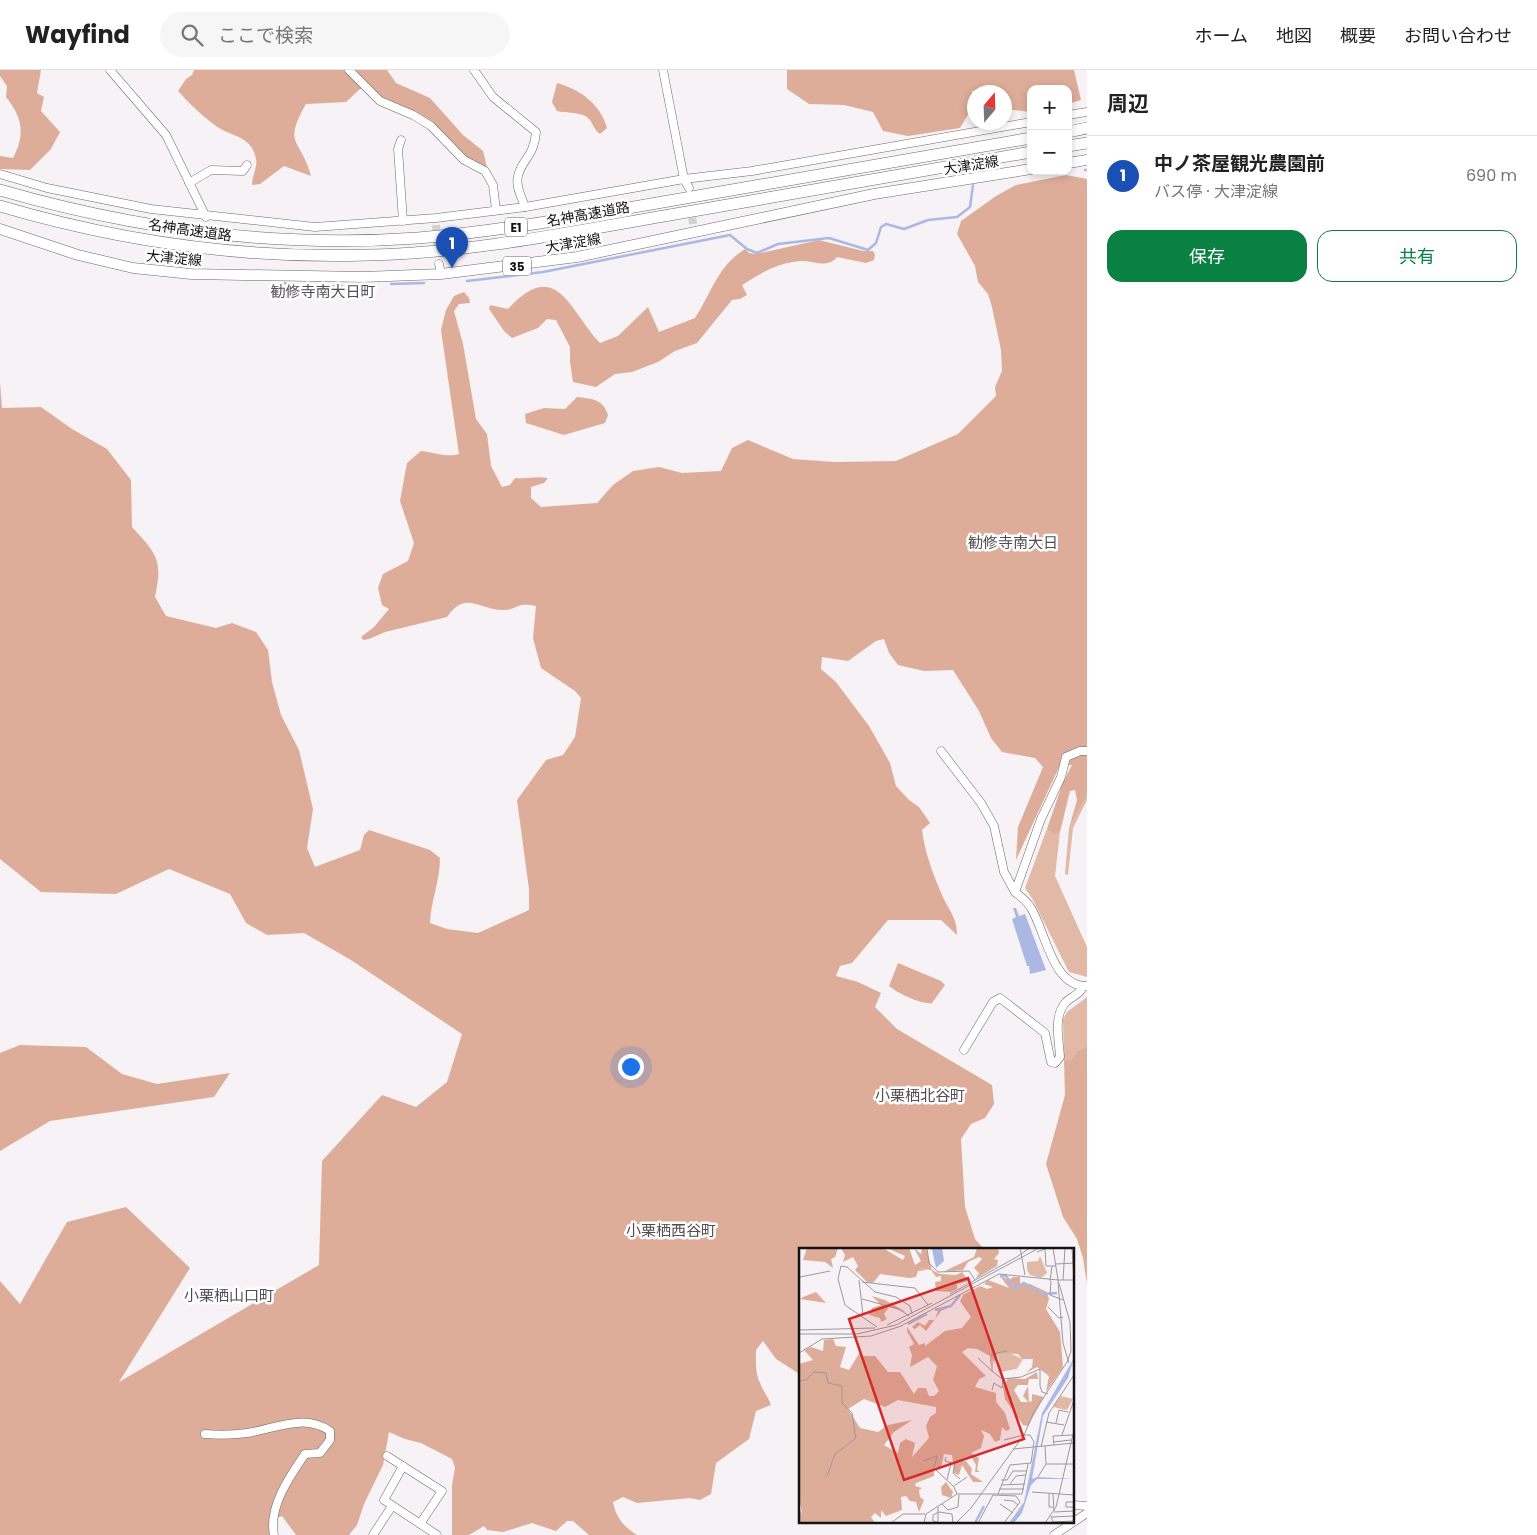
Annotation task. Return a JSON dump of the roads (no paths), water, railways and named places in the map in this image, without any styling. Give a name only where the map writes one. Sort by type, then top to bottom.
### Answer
[{"type":"highway","points":[[1072,131],[1087,128]]},
{"type":"highway","name":"名神高速道路","points":[[0,190],[85,212],[180,229],[281,238],[390,239],[488,231],[565,219],[1027,139]]},
{"type":"highway","points":[[1072,145],[1087,143]]},
{"type":"highway","name":"名神高速道路","points":[[0,206],[134,238],[216,250],[310,256],[390,254],[450,250],[541,238],[1027,153]]},
{"type":"main road","points":[[1072,162],[1087,160]]},
{"type":"main road","name":"大津淀線","points":[[0,229],[88,257],[133,268],[192,274],[364,277],[441,274],[548,262],[695,229],[874,194],[1027,170]]},
{"type":"street","points":[[110,70],[166,135],[206,217]]},
{"type":"street","points":[[119,80],[122,70]]},
{"type":"street","points":[[349,70],[380,101],[413,115],[431,126],[464,160],[485,171],[494,185],[496,210]]},
{"type":"street","points":[[474,70],[493,97],[536,132],[535,147],[518,176],[518,186],[525,207]]},
{"type":"street","points":[[663,70],[684,179],[689,188]]},
{"type":"street","points":[[1072,114],[1087,112]]},
{"type":"street","points":[[0,174],[56,190],[151,209],[206,217],[315,227],[403,221],[436,222],[496,210],[525,207],[684,179],[752,171],[1027,123]]},
{"type":"street","points":[[401,140],[398,149],[403,221]]},
{"type":"street","points":[[190,183],[211,170],[243,171],[247,166]]},
{"type":"street","points":[[440,264],[441,274]]},
{"type":"street","points":[[941,751],[982,803],[994,826],[1004,872],[1015,892],[1026,901],[1032,910],[1060,973],[1078,985],[1085,986],[1081,992],[1068,1000],[1059,1013],[1060,1057],[1055,1063],[1051,1062],[1049,1058],[1045,1033],[1000,998],[993,1002],[964,1050]]},
{"type":"street","points":[[1015,892],[1041,819],[1061,777],[1066,757],[1080,751],[1087,751]]},
{"type":"street","points":[[205,1434],[249,1433],[277,1424],[297,1423],[319,1424],[330,1431],[330,1440],[320,1453],[305,1454],[284,1484],[272,1526],[274,1535]]},
{"type":"street","points":[[386,1456],[442,1491],[423,1526],[421,1535]]},
{"type":"street","points":[[403,1466],[384,1500],[437,1535]]},
{"type":"street","points":[[1074,1505],[1087,1506]]},
{"type":"street","points":[[373,1535],[392,1506]]},
{"type":"street","points":[[1054,1535],[1087,1514]]},
{"type":"water","points":[[1013,908],[1016,908],[1019,916],[1025,914],[1046,970],[1030,974],[1029,966],[1027,966],[1012,919],[1016,917]]},
{"type":"waterway","points":[[467,281],[543,272],[730,235],[747,249],[757,253],[778,244],[829,238],[868,250],[876,243],[881,227],[886,224],[904,229],[928,220],[957,217],[970,207],[973,185]]},
{"type":"waterway","points":[[284,283],[302,287],[342,286]]},
{"type":"waterway","points":[[391,284],[424,283]]},
{"type":"tunnel","points":[[689,194],[693,224]]},
{"type":"tunnel","points":[[436,225],[439,264]]},
{"type":"place","name":"中ノ茶屋観光農園前","points":[[452,268]]},
{"type":"district","name":"勧修寺南大日町","points":[[323,291]]},
{"type":"district","name":"勧修寺南大日","points":[[1013,542]]},
{"type":"district","name":"小栗栖北谷町","points":[[920,1095]]},
{"type":"district","name":"小栗栖西谷町","points":[[671,1230]]},
{"type":"district","name":"小栗栖山口町","points":[[229,1295]]}]
